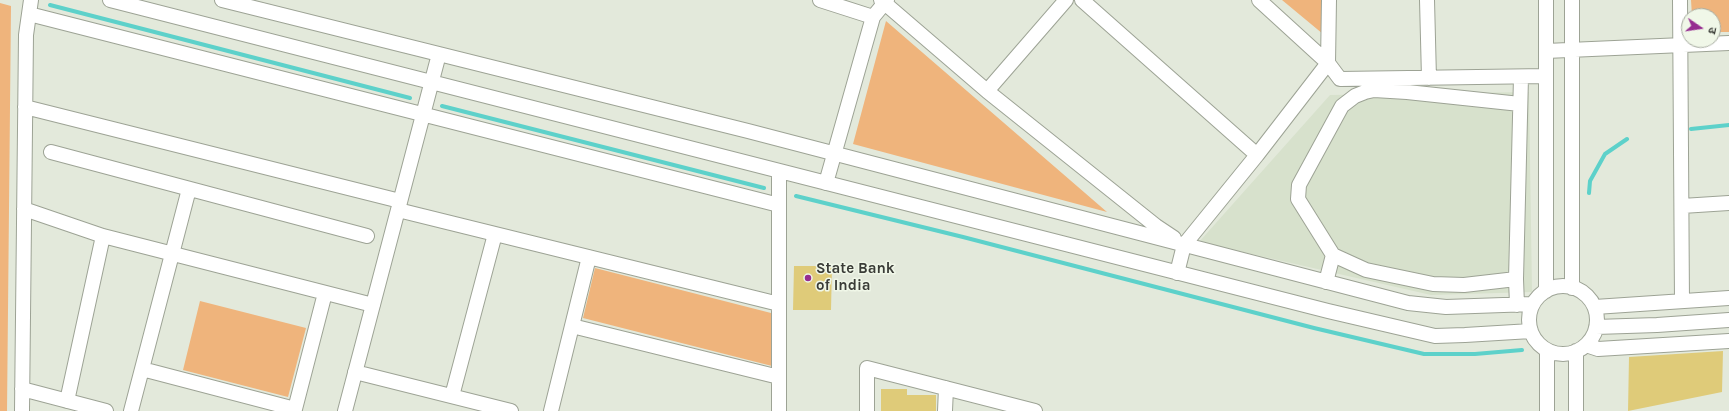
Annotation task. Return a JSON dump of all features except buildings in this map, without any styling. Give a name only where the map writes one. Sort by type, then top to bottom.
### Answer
[{"type":"street","points":[[110,0],[1177,273],[1435,336],[1464,336],[1531,331]]},
{"type":"street","points":[[222,0],[833,153],[1408,303],[1446,307],[1532,304]]},
{"type":"street","points":[[820,0],[873,17]]},
{"type":"street","points":[[988,92],[1066,0]]},
{"type":"street","points":[[1082,0],[1257,155]]},
{"type":"street","points":[[1259,0],[1328,63],[1340,80],[1546,76]]},
{"type":"street","points":[[1177,273],[1184,245],[1257,155],[1328,63],[1329,0]]},
{"type":"street","points":[[1428,0],[1429,78]]},
{"type":"street","points":[[1546,0],[1546,291]]},
{"type":"street","points":[[1572,0],[1572,288]]},
{"type":"street","points":[[1680,0],[1682,302]]},
{"type":"street","points":[[826,183],[833,153],[873,17],[884,1],[988,92],[1156,226],[1184,245]]},
{"type":"street","points":[[22,411],[26,35],[30,7],[423,115],[779,204]]},
{"type":"street","points":[[1546,51],[1729,43]]},
{"type":"street","points":[[345,411],[439,54]]},
{"type":"street","points":[[1517,305],[1516,279],[1521,76]]},
{"type":"street","points":[[1516,279],[1464,285],[1433,284],[1366,270],[1333,255],[1298,199],[1298,185],[1342,106],[1355,96],[1374,90],[1520,104]]},
{"type":"street","points":[[25,107],[399,205],[495,234],[779,304]]},
{"type":"street","points":[[51,152],[367,236]]},
{"type":"street","points":[[779,411],[780,172]]},
{"type":"street","points":[[131,411],[189,189]]},
{"type":"street","points":[[1682,206],[1729,203]]},
{"type":"street","points":[[24,209],[103,236],[373,305]]},
{"type":"street","points":[[452,396],[495,234]]},
{"type":"street","points":[[67,400],[103,236]]},
{"type":"street","points":[[1326,282],[1333,255]]},
{"type":"street","points":[[551,411],[589,257]]},
{"type":"street","points":[[1576,411],[1581,348],[1594,335],[1597,321],[1594,307],[1588,296],[1577,289],[1564,286],[1552,287],[1539,295],[1532,304],[1528,319],[1531,331],[1537,344],[1547,351],[1561,355],[1581,348],[1598,349],[1729,341]]},
{"type":"street","points":[[142,368],[295,410],[325,293]]},
{"type":"street","points":[[1594,307],[1729,298]]},
{"type":"street","points":[[1596,327],[1657,325],[1729,320]]},
{"type":"street","points":[[572,326],[779,377]]},
{"type":"street","points":[[1547,351],[1547,411]]},
{"type":"street","points":[[867,411],[867,368],[1026,410]]},
{"type":"street","points":[[355,372],[511,411]]},
{"type":"street","points":[[945,411],[946,388]]},
{"type":"street","points":[[22,389],[106,411]]},
{"type":"shaded area","points":[[1282,0],[1323,0],[1323,34]]},
{"type":"shaded area","points":[[1691,0],[1729,0],[1729,32],[1721,32],[1721,8],[1692,8]]},
{"type":"shaded area","points":[[0,3],[11,6],[7,411],[0,411]]},
{"type":"shaded area","points":[[886,21],[1107,212],[853,144]]},
{"type":"shaded area","points":[[1529,92],[1532,292],[1431,295],[1199,242],[1330,95]]},
{"type":"shaded area","points":[[595,268],[771,313],[772,366],[583,318]]},
{"type":"shaded area","points":[[200,301],[306,328],[288,397],[183,370]]},
{"type":"waterway","points":[[50,5],[410,98]]},
{"type":"waterway","points":[[442,106],[764,188]]},
{"type":"waterway","points":[[1691,129],[1729,125]]},
{"type":"waterway","points":[[1589,193],[1590,181],[1605,154],[1627,139]]},
{"type":"waterway","points":[[796,196],[963,237],[1314,328],[1424,354],[1475,354],[1522,350]]},
{"type":"place","name":"State Bank of India","points":[[808,278]]}]
